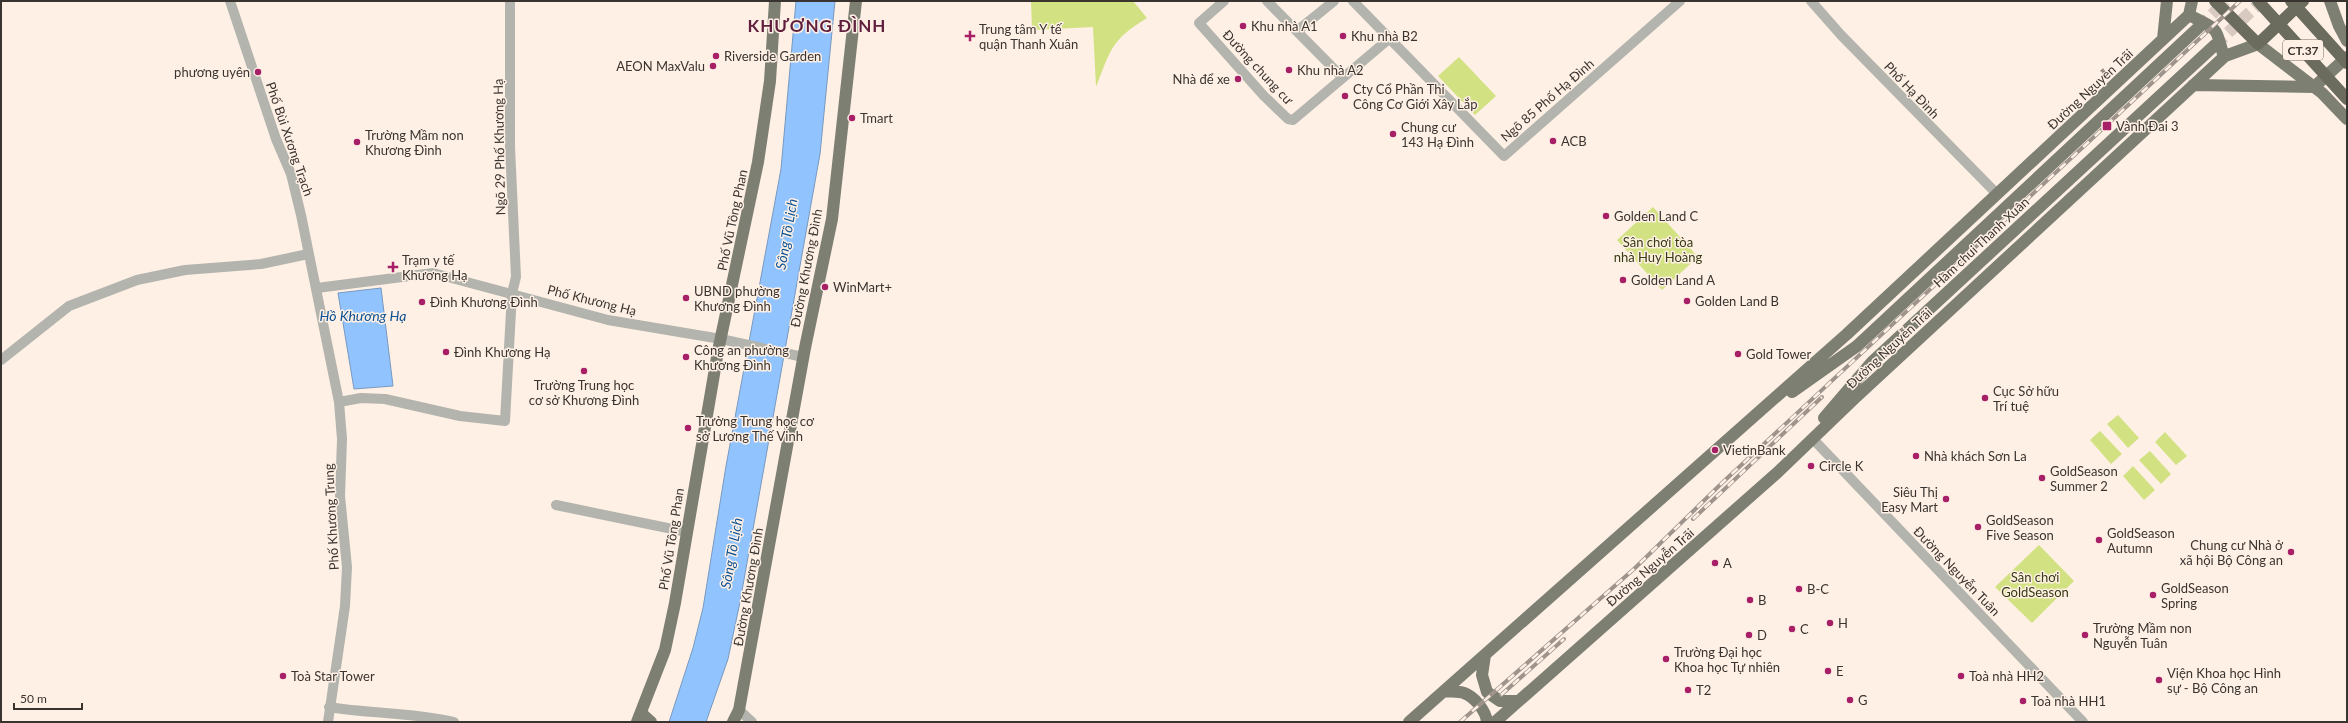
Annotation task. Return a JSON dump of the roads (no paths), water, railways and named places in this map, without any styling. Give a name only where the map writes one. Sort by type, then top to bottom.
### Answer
[{"type":"highway","points":[[2215,1],[2258,44]]},
{"type":"highway","name":"CT.37","points":[[2258,1],[2347,99]]},
{"type":"highway","name":"CT.37","points":[[2291,1],[2347,63]]},
{"type":"highway","name":"Đường Nguyễn Trãi","points":[[2258,44],[2303,1]]},
{"type":"main road","name":"Phố Vũ Tông Phan","points":[[639,717],[665,650],[721,339],[758,162],[770,81],[775,1]]},
{"type":"main road","name":"Đường Khương Đình","points":[[740,710],[798,356],[832,219],[856,1]]},
{"type":"main road","points":[[2163,40],[2166,1]]},
{"type":"main road","points":[[2192,1],[2189,15],[2210,24],[2219,35],[2222,53],[2225,56]]},
{"type":"main road","points":[[2330,1],[2339,26],[2347,41]]},
{"type":"main road","name":"Đường Nguyễn Trãi","points":[[1409,722],[1847,334],[2189,15]]},
{"type":"main road","name":"Hầm chui Thanh Xuân","points":[[1740,429],[1857,346],[2199,27]]},
{"type":"main road","name":"Đường Nguyễn Trãi","points":[[1495,722],[1778,472],[2225,56],[2258,44]]},
{"type":"main road","points":[[2258,44],[2314,87],[2347,119]]},
{"type":"main road","name":"Hầm chui Thanh Xuân","points":[[1778,472],[1872,362],[2215,45]]},
{"type":"main road","points":[[2193,85],[2314,87],[2347,57]]},
{"type":"main road","points":[[1485,655],[1482,675],[1487,692],[1500,701],[1519,701]]},
{"type":"main road","points":[[1444,691],[1464,693],[1474,699],[1485,713],[1487,722]]},
{"type":"main road","points":[[733,722],[740,710]]},
{"type":"main road","points":[[639,717],[652,722]]},
{"type":"street","name":"Phố Bùi Xương Trạch","points":[[230,1],[276,139],[291,174],[301,214],[308,254],[317,288]]},
{"type":"street","name":"Ngõ 29 Phố Khương Hạ","points":[[339,402],[361,398],[385,399],[460,416],[505,421],[512,293],[516,277],[510,147],[510,1]]},
{"type":"street","name":"Đường chung cư","points":[[1224,1],[1200,23],[1264,96],[1288,119],[1293,120],[1390,38]]},
{"type":"street","points":[[1267,1],[1343,78]]},
{"type":"street","points":[[1297,31],[1334,1]]},
{"type":"street","name":"Ngõ 85 Phố Hạ Đình","points":[[1353,1],[1504,156],[1680,1]]},
{"type":"street","name":"Phố Hạ Đình","points":[[1811,1],[1842,36],[1997,194]]},
{"type":"street","points":[[1,360],[69,306],[137,280],[185,270],[260,264],[308,254]]},
{"type":"street","name":"Phố Khương Hạ","points":[[317,288],[433,273],[608,320],[721,339],[798,356]]},
{"type":"street","name":"Phố Khương Trung","points":[[317,288],[329,358],[339,402],[342,439],[340,496],[347,567],[345,606],[328,722]]},
{"type":"street","name":"Đường Nguyễn Tuân","points":[[1813,439],[2083,722]]},
{"type":"street","points":[[556,505],[687,532]]},
{"type":"street","points":[[329,707],[356,712],[400,714],[454,722]]},
{"type":"street","points":[[740,710],[752,722]]},
{"type":"water","name":"Sông Tô Lịch","points":[[796,1],[835,1],[820,154],[740,602],[728,659],[706,722],[669,722],[693,648],[703,608],[726,466],[781,169]]},
{"type":"water","name":"Hồ Khương Hạ","points":[[381,288],[393,386],[354,389],[338,293]]},
{"type":"tunnel","points":[[2199,27],[2226,1]]},
{"type":"tunnel","points":[[2215,45],[2262,1]]},
{"type":"railway","points":[[1460,722],[1634,569],[1722,483],[2240,1]]},
{"type":"railway","points":[[1693,519],[1822,397]]},
{"type":"railway","points":[[1501,695],[1564,639]]},
{"type":"place","name":"Khu nhà A1","points":[[1243,26]]},
{"type":"place","name":"Trung tâm Y tế quận Thanh Xuân","points":[[970,36]]},
{"type":"place","name":"Khu nhà B2","points":[[1343,36]]},
{"type":"place","name":"Riverside Garden","points":[[716,56]]},
{"type":"place","name":"AEON MaxValu","points":[[713,66]]},
{"type":"place","name":"Khu nhà A2","points":[[1289,70]]},
{"type":"place","name":"phương uyên","points":[[258,72]]},
{"type":"place","name":"Nhà để xe","points":[[1238,79]]},
{"type":"place","name":"Cty Cổ Phần Thi Công Cơ Giới Xây Lắp","points":[[1345,96]]},
{"type":"place","name":"Tmart","points":[[852,118]]},
{"type":"place","name":"Vành Đai 3","points":[[2107,126]]},
{"type":"place","name":"Chung cư 143 Hạ Đình","points":[[1393,134]]},
{"type":"place","name":"ACB","points":[[1553,141]]},
{"type":"place","name":"Trường Mầm non Khương Đình","points":[[357,142]]},
{"type":"place","name":"Golden Land C","points":[[1606,216]]},
{"type":"place","name":"Trạm y tế Khương Hạ","points":[[393,267]]},
{"type":"place","name":"Golden Land A","points":[[1623,280]]},
{"type":"place","name":"WinMart+","points":[[825,287]]},
{"type":"place","name":"UBND phường Khương Đình","points":[[686,298]]},
{"type":"place","name":"Golden Land B","points":[[1687,301]]},
{"type":"place","name":"Đình Khương Đình","points":[[422,302]]},
{"type":"place","name":"Đình Khương Hạ","points":[[446,352]]},
{"type":"place","name":"Gold Tower","points":[[1738,354]]},
{"type":"place","name":"Công an phường Khương Đình","points":[[686,357]]},
{"type":"place","name":"Trường Trung học cơ sở Khương Đình","points":[[584,371]]},
{"type":"place","name":"Cục Sở hữu Trí tuệ","points":[[1985,398]]},
{"type":"place","name":"Trường Trung học cơ sở Lương Thế Vinh","points":[[688,428]]},
{"type":"place","name":"VietinBank","points":[[1715,450]]},
{"type":"place","name":"Nhà khách Sơn La","points":[[1916,456]]},
{"type":"place","name":"Circle K","points":[[1811,466]]},
{"type":"place","name":"GoldSeason Summer 2","points":[[2042,478]]},
{"type":"place","name":"Siêu Thị Easy Mart","points":[[1946,499]]},
{"type":"place","name":"GoldSeason Five Season","points":[[1978,527]]},
{"type":"place","name":"GoldSeason Autumn","points":[[2099,540]]},
{"type":"place","name":"Chung cư Nhà ở xã hội Bộ Công an","points":[[2291,552]]},
{"type":"place","name":"A","points":[[1715,563]]},
{"type":"place","name":"B-C","points":[[1799,589]]},
{"type":"place","name":"GoldSeason Spring","points":[[2153,595]]},
{"type":"place","name":"B","points":[[1750,600]]},
{"type":"place","name":"H","points":[[1830,623]]},
{"type":"place","name":"C","points":[[1792,629]]},
{"type":"place","name":"D","points":[[1749,635]]},
{"type":"place","name":"Trường Mầm non Nguyễn Tuân","points":[[2085,635]]},
{"type":"place","name":"Trường Đại học Khoa học Tự nhiên","points":[[1666,659]]},
{"type":"place","name":"E","points":[[1828,671]]},
{"type":"place","name":"Toà Star Tower","points":[[283,676]]},
{"type":"place","name":"Toà nhà HH2","points":[[1961,676]]},
{"type":"place","name":"Viện Khoa học Hình sự - Bộ Công an","points":[[2159,680]]},
{"type":"place","name":"T2","points":[[1688,690]]},
{"type":"place","name":"G","points":[[1850,700]]},
{"type":"place","name":"Toà nhà HH1","points":[[2023,701]]},
{"type":"district","name":"KHƯƠNG ĐÌNH","points":[[817,25]]},
{"type":"park label","name":"Sân chơi tòa nhà Huy Hoàng","points":[[1658,250]]},
{"type":"park label","name":"Sân chơi GoldSeason","points":[[2035,584]]}]
